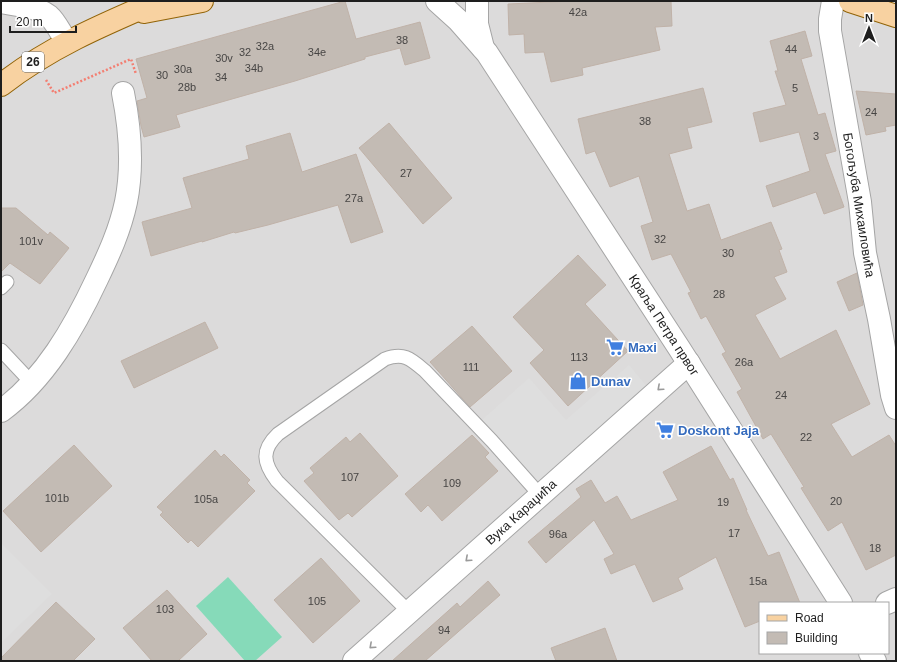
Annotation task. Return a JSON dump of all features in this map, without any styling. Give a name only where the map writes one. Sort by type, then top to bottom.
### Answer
[{"type":"main road","name":"26","points":[[1,85],[35,61],[67,42],[158,1]]},
{"type":"main road","name":"26","points":[[123,16],[202,1]]},
{"type":"main road","points":[[850,1],[896,16]]},
{"type":"street","name":"Краља Петра првог","points":[[437,1],[458,20],[484,49]]},
{"type":"street","name":"Краља Петра првог","points":[[458,1],[484,49],[689,362],[839,602]]},
{"type":"street","points":[[477,1],[477,24],[484,49]]},
{"type":"street","name":"Богољуба Михаиловића","points":[[833,1],[830,19],[830,32],[860,202],[865,253],[879,319],[892,395],[896,408]]},
{"type":"street","points":[[1,2],[37,9],[44,13],[53,21],[67,42]]},
{"type":"street","points":[[1,411],[32,383],[61,344],[88,299],[111,251],[119,230],[126,201],[130,172],[127,119],[123,93]]},
{"type":"street","name":"Вука Караџића","points":[[354,661],[689,362]]},
{"type":"lane","points":[[1,350],[32,383]]},
{"type":"lane","points":[[408,612],[277,481],[270,472],[266,463],[266,448],[270,441],[385,359],[392,357],[405,357],[425,371],[492,441],[540,495]]},
{"type":"path","points":[[35,61],[54,93],[130,59],[141,90],[123,93]]},
{"type":"shaded area","points":[[1,1],[896,1],[896,661],[1,661]]},
{"type":"shaded area","points":[[629,365],[648,388],[538,484],[482,420],[529,378],[566,420]]},
{"type":"shaded area","points":[[1,543],[52,594],[1,643]]},
{"type":"green space","points":[[228,577],[282,637],[255,661],[245,661],[196,606]]},
{"type":"building","points":[[345,1],[356,39],[420,22],[430,58],[405,65],[400,48],[365,57],[365,59],[295,81],[176,115],[180,127],[144,137],[137,101],[147,98],[136,59]]},
{"type":"building","points":[[572,1],[671,1],[672,26],[655,27],[660,50],[582,68],[583,75],[551,82],[544,52],[525,53],[524,34],[509,35],[508,4]]},
{"type":"building","points":[[805,31],[812,56],[801,59],[818,115],[825,113],[836,151],[825,154],[844,207],[824,214],[816,192],[773,207],[766,186],[810,171],[799,132],[760,142],[753,113],[786,105],[775,71],[778,71],[770,41]]},
{"type":"building","points":[[703,88],[712,122],[687,128],[692,148],[669,154],[687,211],[709,204],[721,240],[771,222],[782,249],[779,250],[787,272],[774,277],[786,299],[755,315],[780,359],[836,330],[870,404],[831,424],[852,457],[889,435],[896,446],[896,555],[866,570],[842,522],[828,531],[801,488],[804,487],[771,434],[763,439],[737,392],[742,389],[722,354],[726,352],[706,316],[701,319],[688,293],[691,292],[671,254],[652,260],[641,226],[653,222],[639,176],[610,187],[595,151],[586,154],[578,119]]},
{"type":"building","points":[[856,91],[896,94],[896,125],[885,127],[886,131],[866,135]]},
{"type":"building","points":[[389,123],[452,198],[423,224],[359,148]]},
{"type":"building","points":[[290,133],[302,172],[356,154],[383,232],[351,243],[338,205],[268,225],[234,232],[151,256],[142,222],[192,208],[183,178],[249,159],[246,146]]},
{"type":"building","points":[[1,208],[16,208],[48,235],[50,232],[69,248],[40,284],[10,263],[1,272]]},
{"type":"building","points":[[578,255],[606,285],[585,304],[628,351],[568,406],[530,363],[544,350],[513,317]]},
{"type":"building","points":[[857,273],[863,305],[849,311],[837,282]]},
{"type":"building","points":[[205,322],[218,348],[134,388],[121,361]]},
{"type":"building","points":[[472,326],[512,371],[470,407],[430,362]]},
{"type":"building","points":[[360,433],[398,476],[352,517],[348,513],[339,520],[304,481],[314,473],[310,468],[346,437],[350,442]]},
{"type":"building","points":[[472,435],[489,453],[485,457],[498,471],[442,521],[428,505],[421,512],[405,494]]},
{"type":"building","points":[[74,445],[112,486],[41,552],[3,511]]},
{"type":"building","points":[[711,446],[730,480],[733,478],[746,510],[768,556],[779,552],[800,602],[759,602],[759,621],[745,627],[716,557],[678,578],[683,589],[653,602],[635,564],[611,574],[604,559],[614,554],[594,520],[546,563],[528,542],[581,497],[576,489],[591,480],[605,503],[617,496],[631,520],[678,500],[663,472]]},
{"type":"building","points":[[215,450],[221,457],[224,454],[250,480],[247,483],[255,491],[198,547],[191,540],[188,543],[160,515],[163,512],[157,507]]},
{"type":"building","points":[[321,558],[360,601],[313,643],[274,600]]},
{"type":"building","points":[[488,581],[500,595],[425,661],[392,661],[457,603],[460,607]]},
{"type":"building","points":[[167,590],[207,634],[178,661],[152,661],[123,628]]},
{"type":"building","points":[[56,602],[95,639],[73,661],[1,661],[1,658]]},
{"type":"building","points":[[605,628],[617,661],[556,661],[551,648]]},
{"type":"place","name":"Maxi","points":[[615,347]]},
{"type":"place","name":"Dunav","points":[[578,381]]},
{"type":"place","name":"Doskont Jaja","points":[[665,430]]}]
